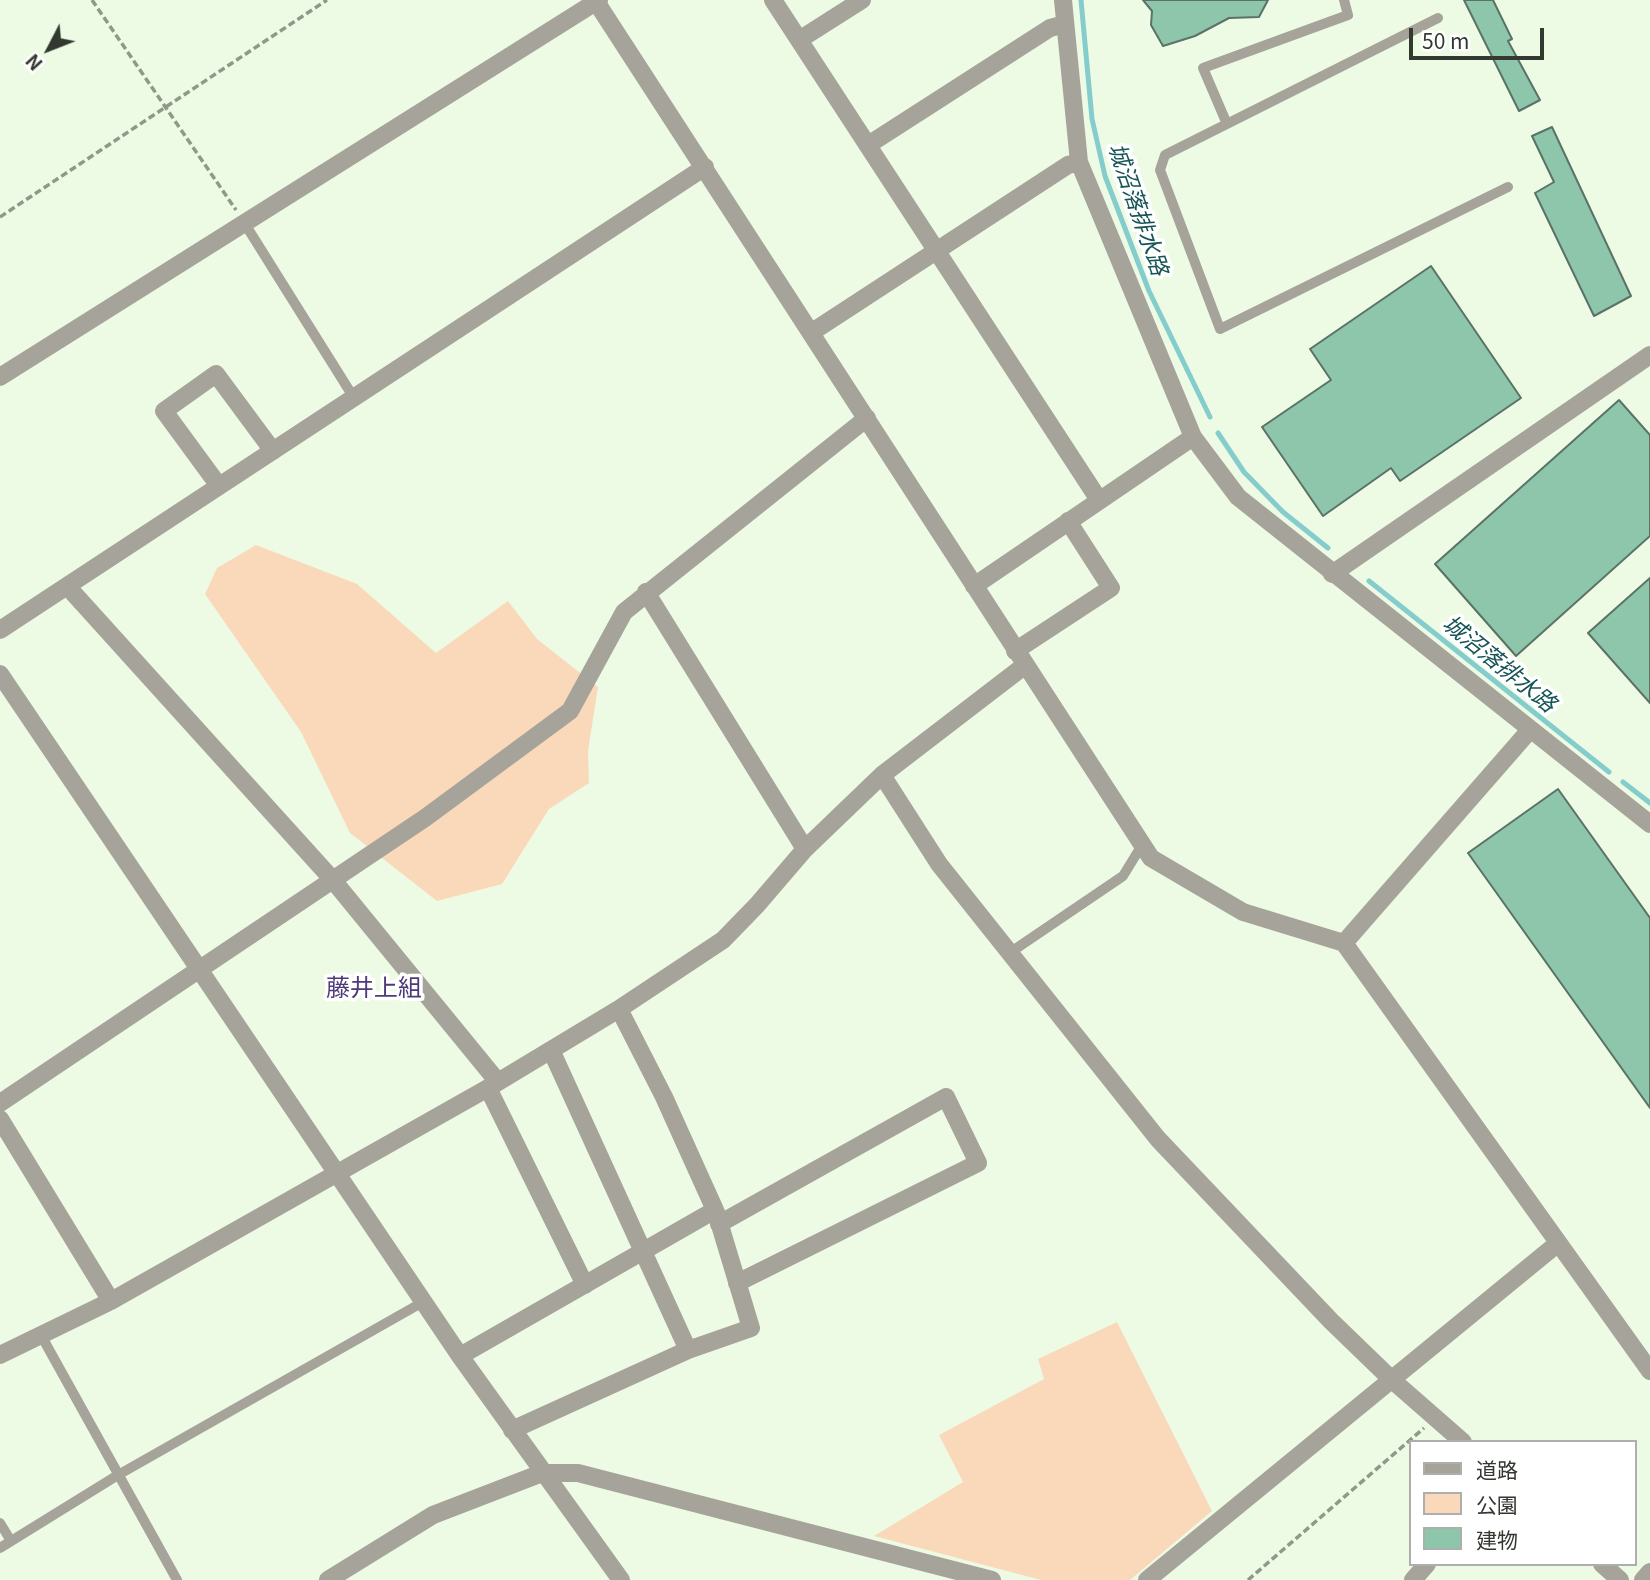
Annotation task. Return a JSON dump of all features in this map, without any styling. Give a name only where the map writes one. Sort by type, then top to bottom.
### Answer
[{"type":"street","points":[[773,0],[1099,500]]},
{"type":"street","points":[[799,40],[862,0]]},
{"type":"street","points":[[1063,0],[1079,162],[1193,437],[1238,497],[1529,731],[1650,824]]},
{"type":"street","points":[[0,377],[597,1],[1151,859],[1243,912],[1344,943],[1650,1371]]},
{"type":"street","points":[[868,145],[1050,28],[1065,24]]},
{"type":"street","points":[[812,332],[1069,165],[1079,162]]},
{"type":"street","points":[[0,630],[705,167]]},
{"type":"street","points":[[1332,574],[1650,355]]},
{"type":"street","points":[[219,486],[164,411],[216,374],[273,451]]},
{"type":"street","points":[[0,1103],[425,818],[570,711],[624,612],[867,418]]},
{"type":"street","points":[[974,586],[1193,437]]},
{"type":"street","points":[[0,1355],[42,1337],[111,1301],[493,1085],[618,1009],[723,940],[805,849],[882,775],[1019,658],[1111,588],[1068,521]]},
{"type":"street","points":[[67,586],[332,879],[493,1085],[585,1284]]},
{"type":"street","points":[[646,592],[805,849]]},
{"type":"street","points":[[0,674],[612,1577]]},
{"type":"street","points":[[1344,943],[1529,731]]},
{"type":"street","points":[[882,775],[939,864],[1158,1139],[1331,1321],[1391,1379],[1461,1440]]},
{"type":"street","points":[[512,1430],[688,1350],[751,1328],[717,1217],[664,1097],[618,1009]]},
{"type":"street","points":[[551,1049],[645,1250],[688,1350]]},
{"type":"street","points":[[460,1356],[645,1250],[717,1217],[946,1097],[978,1163],[737,1283]]},
{"type":"street","points":[[0,1119],[111,1301]]},
{"type":"street","points":[[1147,1580],[1557,1244]]},
{"type":"street","points":[[328,1580],[433,1515],[542,1473],[578,1473],[992,1580]]},
{"type":"street","points":[[1413,1580],[1425,1566]]},
{"type":"street","points":[[1604,1566],[1620,1580]]},
{"type":"street","points":[[1643,1580],[1650,1572]]},
{"type":"lane","points":[[1227,124],[1203,68],[1349,15],[1344,0]]},
{"type":"lane","points":[[1438,18],[1165,155],[1160,170],[1220,329],[1508,187]]},
{"type":"lane","points":[[245,224],[354,398]]},
{"type":"lane","points":[[1008,954],[1123,876],[1142,845]]},
{"type":"lane","points":[[0,1548],[118,1475],[424,1302]]},
{"type":"lane","points":[[42,1337],[177,1580]]},
{"type":"lane","points":[[0,1523],[12,1541]]},
{"type":"path","points":[[92,0],[245,224]]},
{"type":"path","points":[[0,217],[327,0]]},
{"type":"path","points":[[1410,1440],[1436,1418]]},
{"type":"path","points":[[1248,1580],[1408,1442]]},
{"type":"green space","points":[[256,545],[357,584],[436,653],[508,601],[537,639],[598,687],[588,751],[589,783],[549,809],[502,884],[437,901],[350,833],[301,732],[205,594],[217,568]]},
{"type":"green space","points":[[1117,1322],[1212,1511],[1130,1580],[1041,1580],[874,1536],[963,1482],[939,1435],[1044,1379],[1038,1359]]},
{"type":"building","points":[[1143,0],[1268,0],[1259,17],[1229,18],[1195,36],[1163,46],[1151,25],[1152,11]]},
{"type":"building","points":[[1464,0],[1493,0],[1512,39],[1508,41],[1540,100],[1519,111]]},
{"type":"building","points":[[1552,127],[1631,296],[1594,316],[1535,193],[1554,182],[1532,136]]},
{"type":"building","points":[[1431,266],[1521,398],[1400,481],[1391,468],[1323,516],[1262,427],[1331,380],[1310,349]]},
{"type":"building","points":[[1619,400],[1650,435],[1650,536],[1516,656],[1435,564]]},
{"type":"building","points":[[1650,578],[1650,703],[1588,633]]},
{"type":"building","points":[[1558,789],[1650,918],[1650,1108],[1468,853]]},
{"type":"waterway","name":"城沼落排水路","points":[[1081,0],[1092,119],[1105,176],[1149,291],[1210,417]]},
{"type":"waterway","name":"城沼落排水路","points":[[1218,433],[1244,472],[1283,512],[1328,548]]},
{"type":"waterway","name":"城沼落排水路","points":[[1369,581],[1609,772]]},
{"type":"waterway","name":"城沼落排水路","points":[[1623,782],[1650,803]]},
{"type":"district","name":"藤井上組","points":[[374,987]]}]
